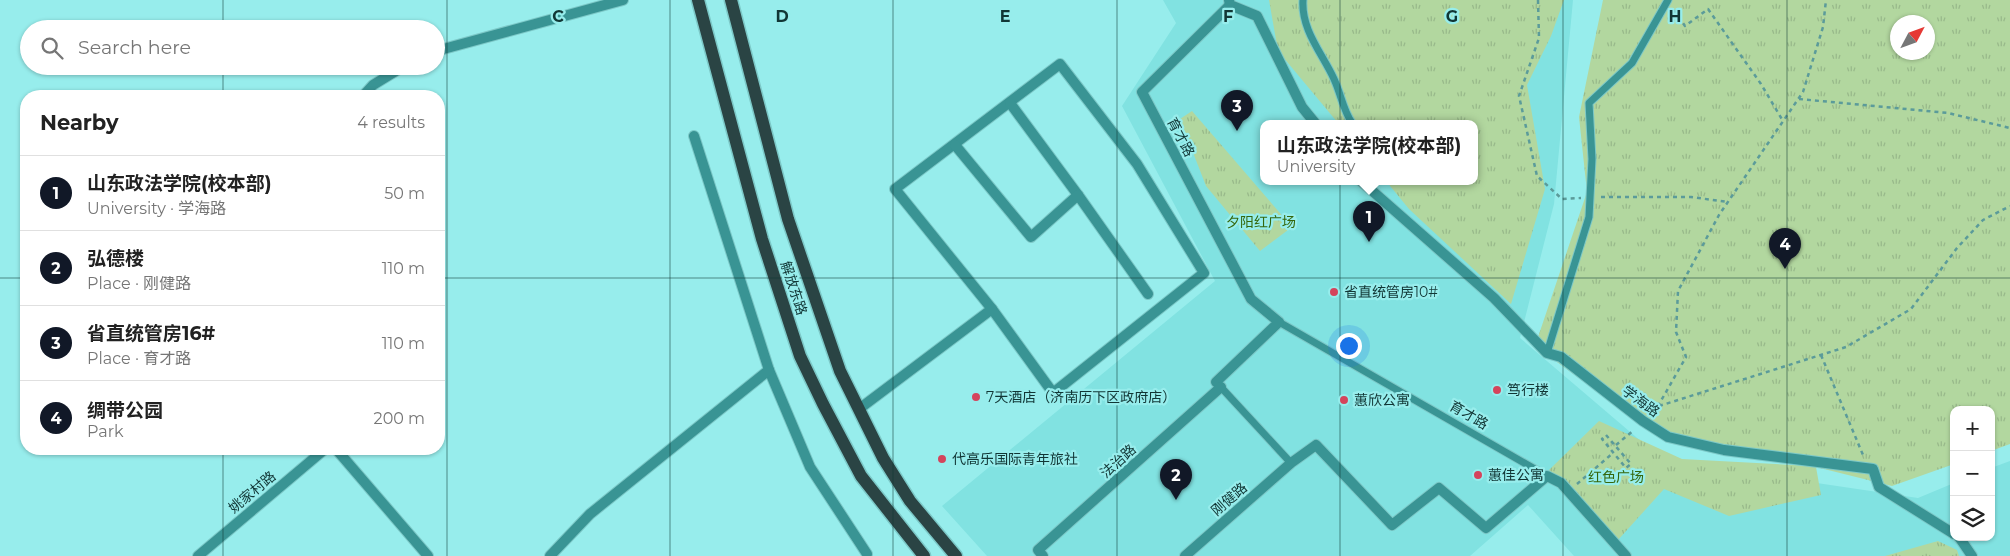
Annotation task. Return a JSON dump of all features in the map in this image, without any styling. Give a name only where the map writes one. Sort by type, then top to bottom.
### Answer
[{"type":"main road","name":"解放东路","points":[[698,0],[762,239],[800,356],[861,476],[924,556]]},
{"type":"main road","name":"解放东路","points":[[731,0],[788,219],[840,371],[883,458],[910,501],[956,556]]},
{"type":"street","points":[[445,49],[623,0]]},
{"type":"street","points":[[1229,2],[1257,16],[1302,107],[1313,120]]},
{"type":"street","name":"育才路","points":[[1229,2],[1142,92],[1252,299],[1279,322]]},
{"type":"street","points":[[1060,64],[1137,164],[1204,273],[1053,393],[992,309],[895,189],[955,145],[1060,64]]},
{"type":"street","points":[[368,90],[373,84],[388,75]]},
{"type":"street","points":[[1010,103],[1148,294]]},
{"type":"street","points":[[694,136],[769,370],[810,467],[867,554]]},
{"type":"street","points":[[955,145],[1031,237],[1078,196]]},
{"type":"street","name":"学海路","points":[[1366,185],[1494,298],[1547,352],[1561,357],[1643,421],[1668,437],[1724,450],[1868,468]]},
{"type":"street","points":[[859,409],[992,309]]},
{"type":"street","points":[[1218,385],[1279,322]]},
{"type":"street","points":[[550,556],[590,514],[769,370]]},
{"type":"street","name":"法治路","points":[[1043,556],[1038,550],[1218,385]]},
{"type":"street","name":"刚健路","points":[[1185,556],[1291,463],[1316,445],[1392,525],[1439,488],[1486,528],[1547,476]]},
{"type":"street","name":"姚家村路","points":[[198,556],[318,455]]},
{"type":"street","points":[[341,455],[428,556]]},
{"type":"street","points":[[1868,468],[1873,469],[1879,487],[1950,531]]},
{"type":"street","name":"育才路","points":[[1547,476],[1561,484],[1626,556]]},
{"type":"street","points":[[1961,541],[1972,556]]},
{"type":"lane","points":[[1303,0],[1302,13],[1318,54],[1334,79],[1351,120]]},
{"type":"lane","points":[[1547,352],[1589,217],[1592,159],[1590,103],[1632,63],[1668,0]]},
{"type":"lane","name":"育才路","points":[[1279,322],[1547,476]]},
{"type":"lane","points":[[1218,385],[1291,463]]},
{"type":"path","points":[[1668,0],[1685,26],[1708,9],[1761,84],[1783,121]]},
{"type":"path","points":[[1616,445],[1658,406],[1686,357],[1676,332],[1678,291],[1719,215],[1803,92],[1823,27],[1826,0]]},
{"type":"path","points":[[1798,99],[1948,113],[2010,128]]},
{"type":"path","points":[[1658,406],[1846,346],[1911,309],[1957,248],[1983,220],[2010,206]]},
{"type":"path","points":[[1821,355],[1868,468]]},
{"type":"path","points":[[1606,435],[1631,464],[1626,468],[1613,453],[1602,439],[1606,435]]},
{"type":"path","points":[[1568,492],[1613,453]]},
{"type":"shaded area","points":[[1163,0],[1573,0],[1554,204],[1520,338],[1663,460],[1918,498],[1950,485],[1950,541],[1995,541],[1995,467],[2010,461],[2010,556],[1574,556],[1528,505],[1470,556],[987,556],[942,506],[1215,281],[1122,106],[1176,23]]},
{"type":"green space","points":[[1269,0],[1564,0],[1551,36],[1527,85],[1545,189],[1511,304],[1409,209],[1389,185],[1478,185],[1478,120],[1336,120],[1278,51]]},
{"type":"green space","name":"红色广场","points":[[1603,0],[2010,0],[2010,444],[1995,450],[1995,406],[1950,406],[1950,465],[1892,486],[1816,467],[1821,495],[1729,516],[1664,489],[1618,540],[1549,470],[1599,421],[1682,459],[1812,466],[1646,427],[1535,346],[1587,192],[1579,117]]},
{"type":"green space","name":"夕阳红广场","points":[[1192,111],[1292,227],[1260,251],[1206,186],[1180,119]]},
{"type":"green space","points":[[1938,541],[1957,550],[1959,556],[1885,556]]},
{"type":"place","name":"省直统管房16#","points":[[1237,131]]},
{"type":"place","name":"山东政法学院(校本部)","points":[[1369,242]]},
{"type":"place","name":"绸带公园","points":[[1785,269]]},
{"type":"place","name":"省直统管房10#","points":[[1334,292]]},
{"type":"place","name":"笃行楼","points":[[1497,390]]},
{"type":"place","name":"7天酒店（济南历下区政府店）","points":[[976,397]]},
{"type":"place","name":"蕙欣公寓","points":[[1344,400]]},
{"type":"place","name":"代高乐国际青年旅社","points":[[942,459]]},
{"type":"place","name":"蕙佳公寓","points":[[1478,475]]},
{"type":"place","name":"弘德楼","points":[[1176,500]]}]
